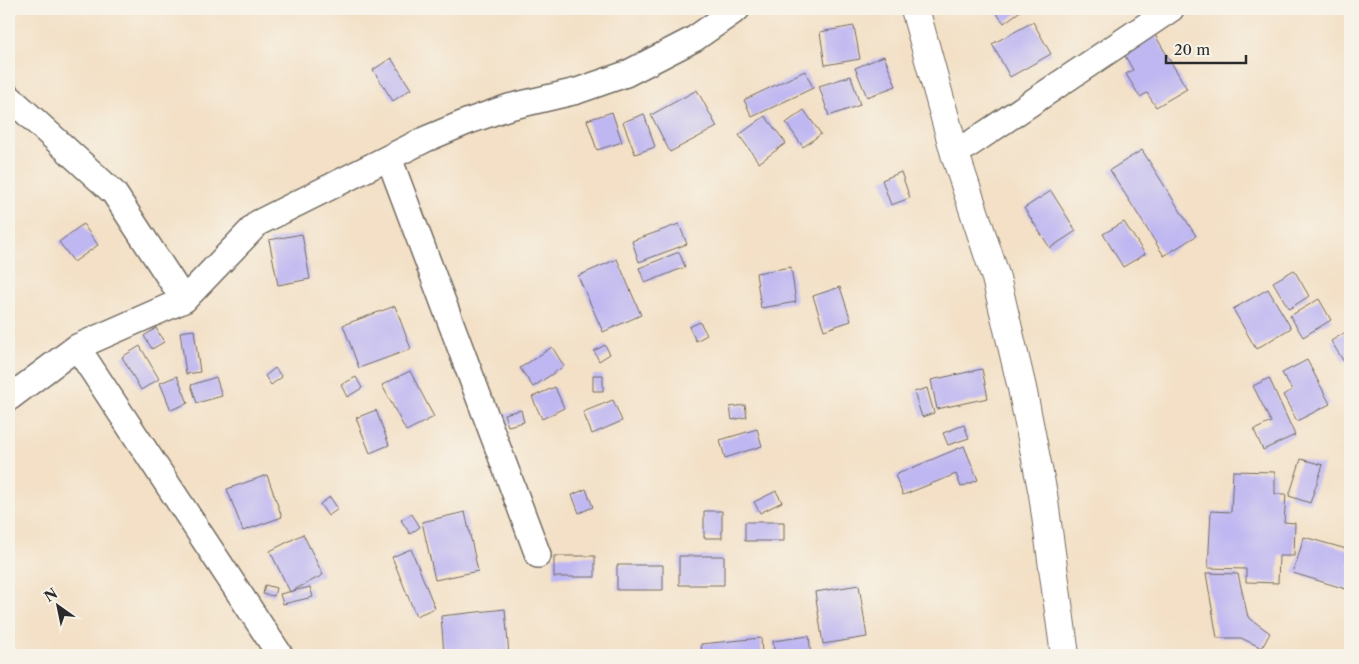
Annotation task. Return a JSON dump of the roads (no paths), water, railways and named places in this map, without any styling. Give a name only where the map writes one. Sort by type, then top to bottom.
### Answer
[{"type":"street","points":[[9,398],[77,347],[184,300],[258,223],[389,158],[469,121],[509,107],[577,91],[626,74],[694,39],[737,9]]},
{"type":"street","points":[[915,9],[954,154],[996,278],[1022,388],[1043,494],[1065,655]]},
{"type":"street","points":[[954,154],[1171,9]]},
{"type":"street","points":[[9,97],[114,193],[184,300]]},
{"type":"street","points":[[389,158],[538,555]]},
{"type":"street","points":[[77,347],[280,655]]}]
